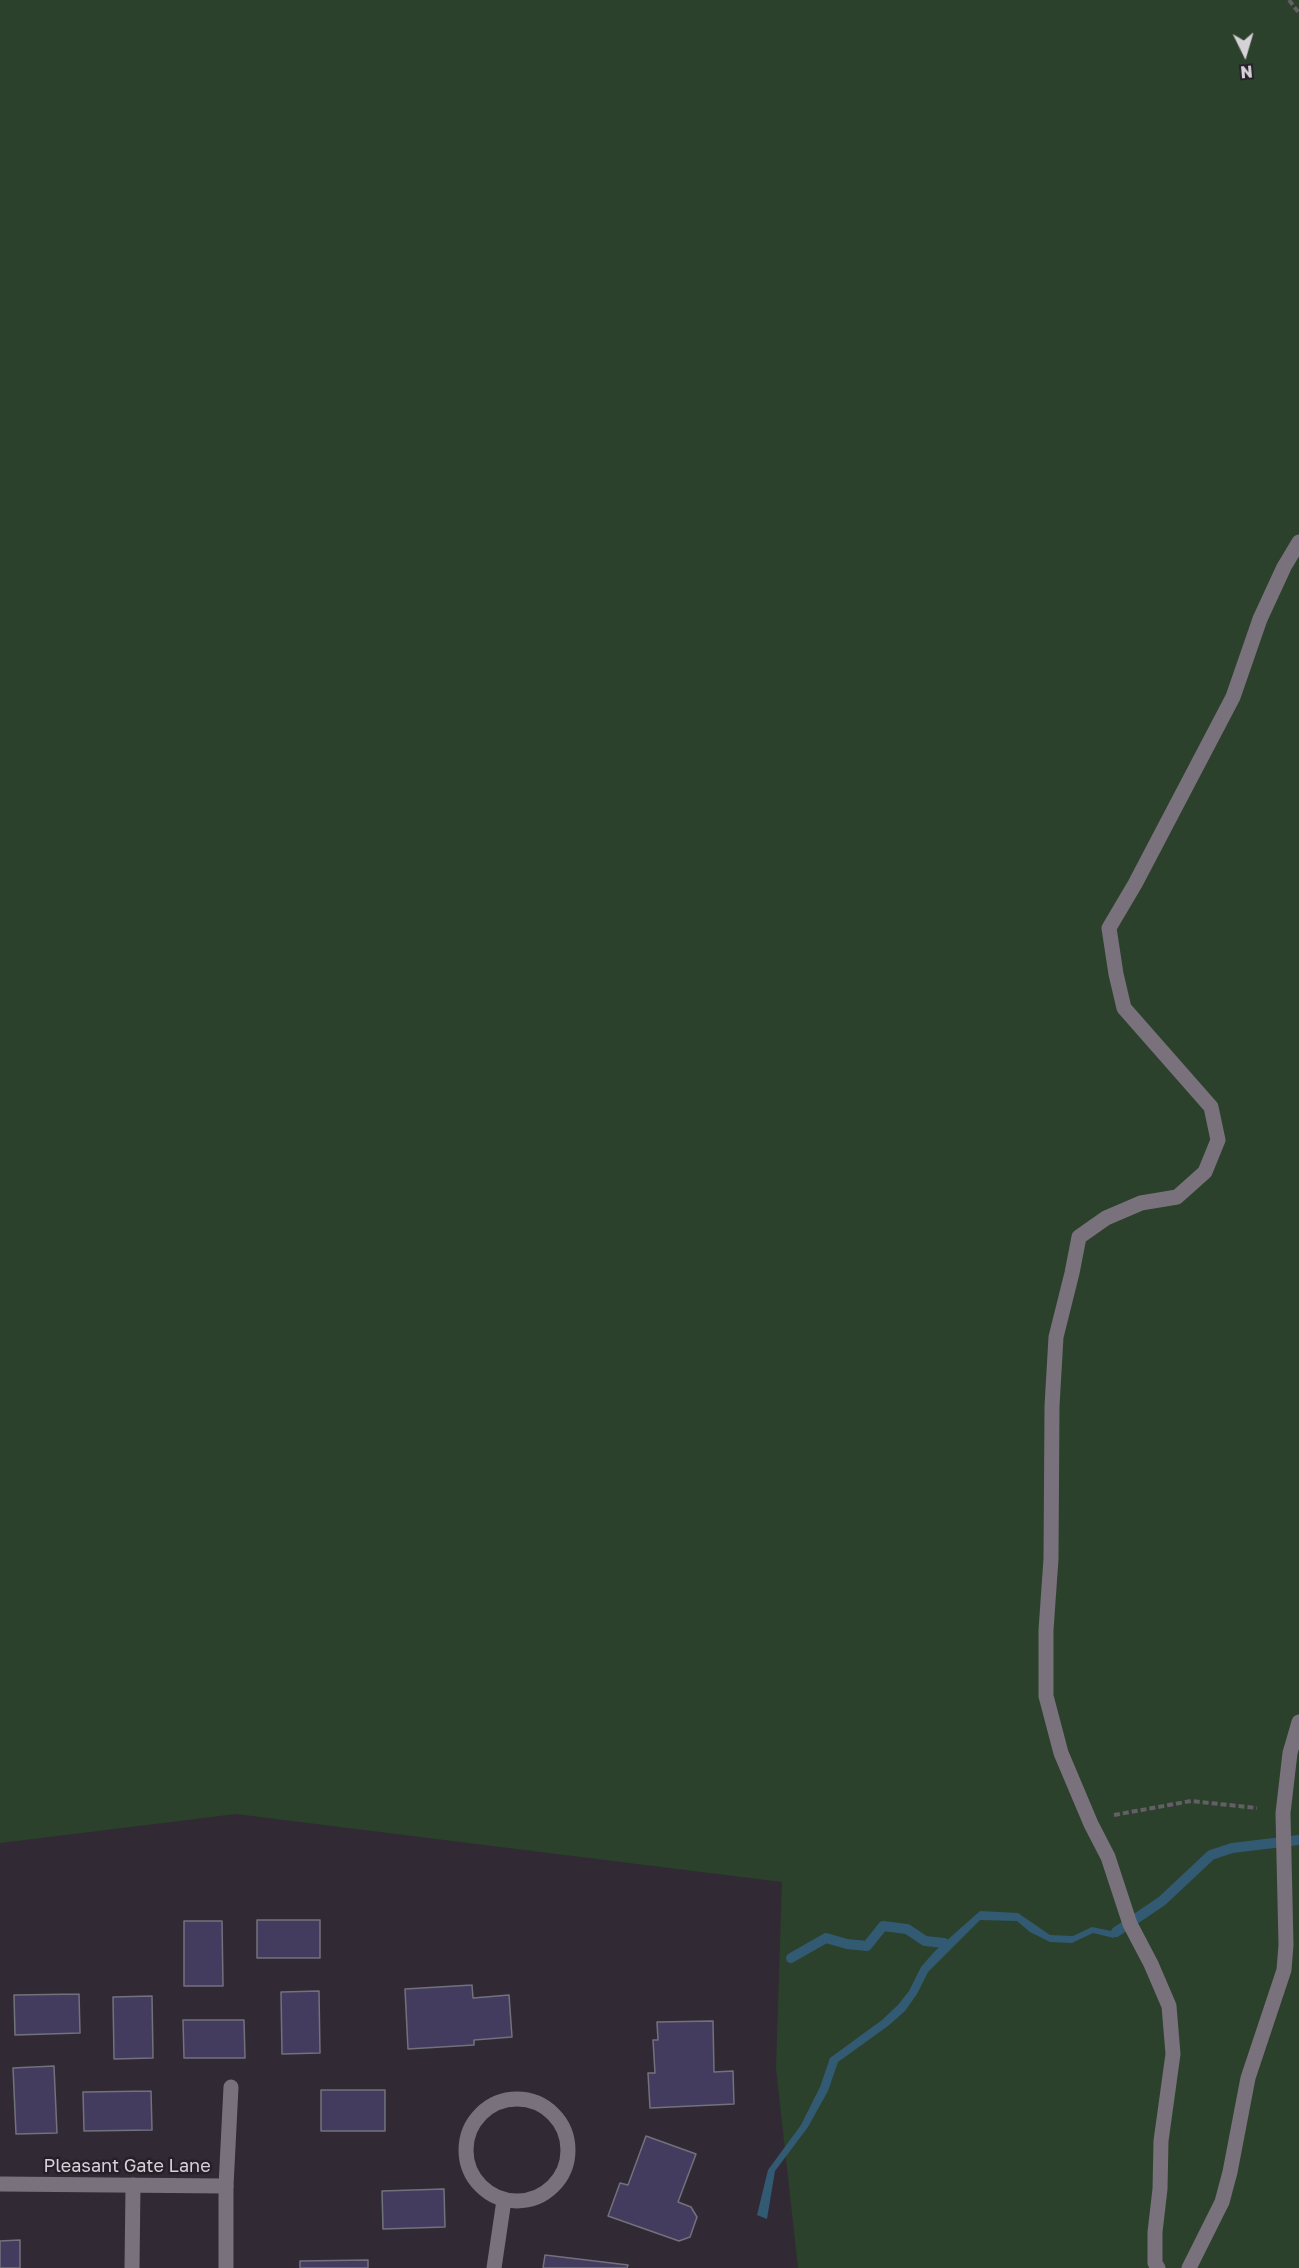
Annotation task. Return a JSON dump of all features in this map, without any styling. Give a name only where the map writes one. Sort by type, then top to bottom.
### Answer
[{"type":"street","points":[[1158,2268],[1155,2263],[1155,2232],[1160,2188],[1161,2141],[1173,2054],[1169,2006],[1130,1924],[1108,1857],[1090,1824],[1061,1753],[1046,1696],[1046,1630],[1051,1559],[1052,1406],[1056,1337],[1079,1237],[1106,1218],[1142,1203],[1177,1197],[1205,1172],[1218,1140],[1211,1107],[1124,1008],[1109,928],[1135,884],[1233,697],[1260,619],[1284,567],[1299,542]]},
{"type":"street","points":[[1189,2268],[1222,2202],[1248,2078],[1284,1970],[1286,1945],[1282,1813],[1290,1753],[1299,1722]]},
{"type":"street","name":"Pleasant Gate Lane","points":[[0,2184],[226,2186],[231,2087]]},
{"type":"street","points":[[513,2098],[529,2100],[544,2106],[556,2117],[564,2131],[568,2146],[567,2162],[561,2177],[550,2189],[536,2197],[520,2201],[504,2199],[490,2193],[477,2182],[469,2169],[466,2153],[467,2137],[473,2122],[484,2110],[498,2102],[513,2098]]},
{"type":"street","points":[[132,2268],[133,2185]]},
{"type":"street","points":[[226,2186],[226,2268]]},
{"type":"street","points":[[494,2268],[504,2199]]},
{"type":"path","points":[[1289,0],[1299,13]]},
{"type":"path","points":[[1090,1824],[1116,1814],[1191,1801],[1282,1813]]},
{"type":"green space","points":[[0,0],[1299,0],[1299,2268],[798,2268],[776,2068],[782,1882],[236,1814],[0,1843]]},
{"type":"water","points":[[980,1911],[1018,1913],[1050,1935],[1073,1936],[1092,1927],[1116,1932],[1114,1938],[1093,1933],[1072,1943],[1050,1942],[1030,1932],[1017,1921],[980,1920],[928,1972],[905,2011],[838,2062],[828,2091],[808,2127],[775,2171],[767,2219],[757,2215],[768,2170],[801,2125],[820,2087],[830,2058],[882,2020],[898,2005],[909,1991],[921,1967],[935,1951]]},
{"type":"building","points":[[257,1920],[320,1920],[320,1958],[257,1958]]},
{"type":"building","points":[[184,1921],[222,1921],[223,1986],[184,1986]]},
{"type":"building","points":[[472,1985],[473,1998],[509,1995],[512,2037],[474,2040],[474,2045],[408,2049],[405,1989]]},
{"type":"building","points":[[319,1991],[320,2053],[282,2054],[281,1992]]},
{"type":"building","points":[[79,1994],[80,2033],[15,2035],[14,1995]]},
{"type":"building","points":[[152,1996],[153,2058],[114,2059],[113,1997]]},
{"type":"building","points":[[183,2020],[244,2020],[245,2058],[184,2058]]},
{"type":"building","points":[[713,2021],[714,2072],[733,2071],[734,2104],[650,2108],[648,2073],[655,2073],[653,2040],[658,2040],[657,2022]]},
{"type":"building","points":[[54,2066],[57,2133],[16,2134],[13,2068]]},
{"type":"building","points":[[321,2090],[385,2090],[385,2131],[321,2131]]},
{"type":"building","points":[[151,2091],[152,2130],[84,2131],[83,2092]]},
{"type":"building","points":[[646,2136],[696,2154],[678,2202],[691,2207],[697,2217],[690,2237],[679,2241],[608,2216],[620,2183],[628,2185]]},
{"type":"building","points":[[444,2189],[445,2227],[383,2229],[382,2191]]},
{"type":"building","points":[[20,2240],[20,2268],[0,2268],[0,2241]]},
{"type":"building","points":[[545,2255],[628,2265],[627,2268],[543,2268]]},
{"type":"building","points":[[368,2260],[368,2268],[300,2268],[300,2261]]},
{"type":"waterway","points":[[1116,1932],[1162,1901],[1211,1855],[1232,1848],[1299,1840]]},
{"type":"waterway","points":[[791,1958],[826,1938],[847,1944],[867,1946],[883,1926],[907,1929],[925,1941],[944,1943]]}]
